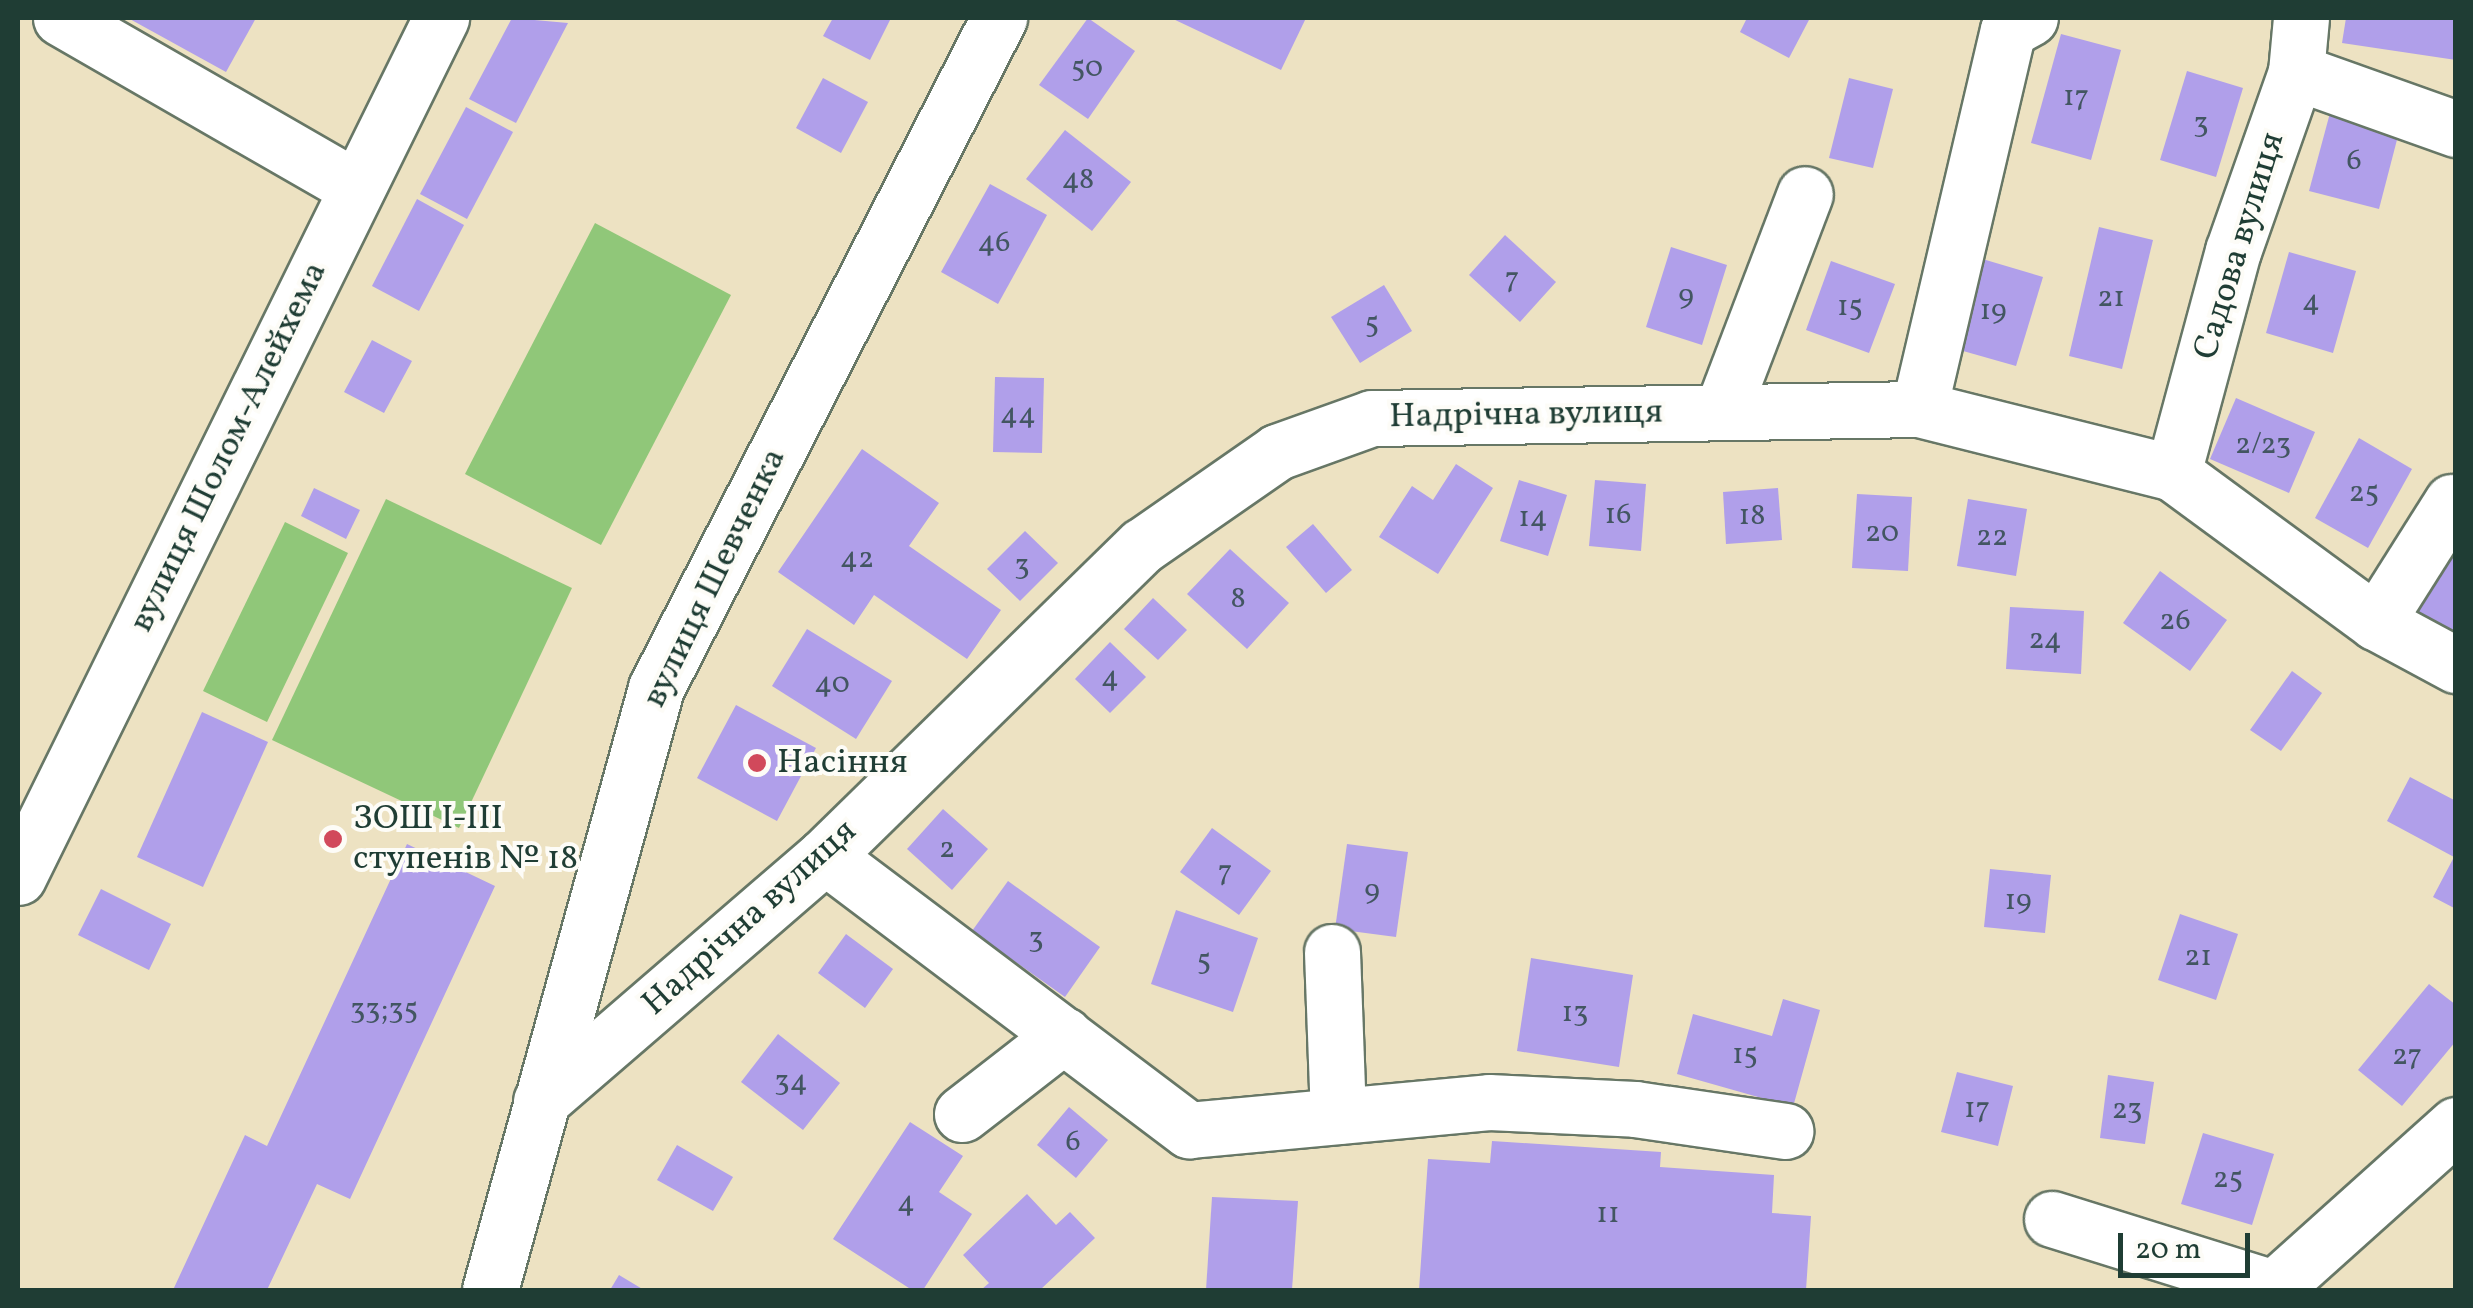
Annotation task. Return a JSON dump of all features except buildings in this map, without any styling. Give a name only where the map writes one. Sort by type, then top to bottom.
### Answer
[{"type":"street","points":[[61,18],[357,188]]},
{"type":"street","name":"вулиця Шолом-Алейхема","points":[[18,877],[441,18]]},
{"type":"street","name":"вулиця Шевченка","points":[[490,1290],[656,688],[999,18]]},
{"type":"street","points":[[1918,409],[2008,30],[2030,18]]},
{"type":"street","name":"Садова вулиця","points":[[2173,473],[2233,251],[2296,72],[2301,18]]},
{"type":"street","points":[[2296,72],[2456,129]]},
{"type":"street","points":[[1722,411],[1805,194]]},
{"type":"street","name":"Надрічна вулиця","points":[[541,1101],[825,856],[1142,546],[1277,452],[1372,418],[1918,409],[2173,473],[2376,622],[2456,666]]},
{"type":"street","points":[[2376,622],[2452,502]]},
{"type":"street","points":[[825,856],[1189,1130],[1489,1102],[1635,1109],[1785,1132]]},
{"type":"street","points":[[1332,952],[1338,1116]]},
{"type":"street","points":[[962,1114],[1064,1035]]},
{"type":"street","points":[[2052,1220],[2272,1290],[2456,1125]]},
{"type":"green space","points":[[595,223],[731,295],[601,545],[465,474]]},
{"type":"green space","points":[[386,499],[572,588],[459,828],[272,740]]},
{"type":"green space","points":[[285,522],[348,553],[267,722],[203,691]]},
{"type":"place","name":"Насіння","points":[[757,763]]},
{"type":"place","name":"ЗОШ І-ІІІ ступенів № 18","points":[[333,839]]}]
